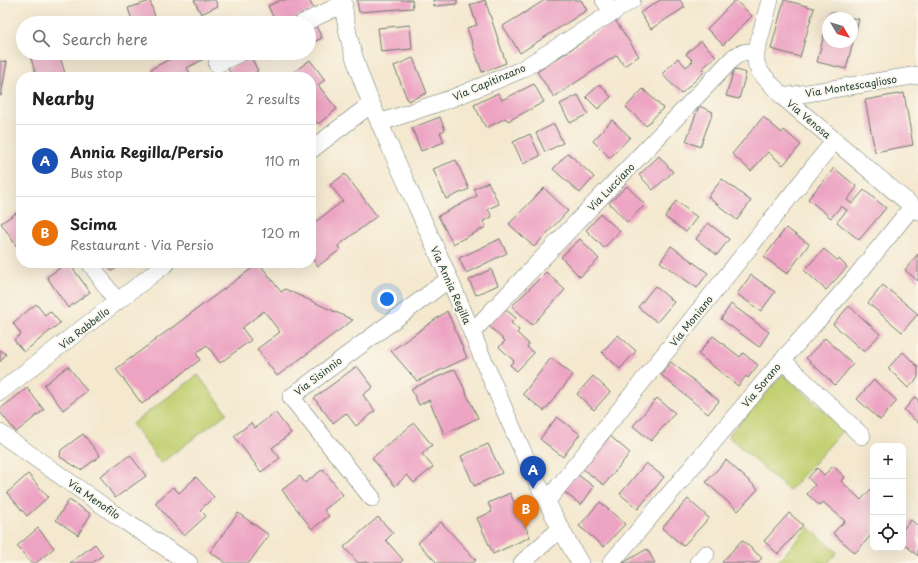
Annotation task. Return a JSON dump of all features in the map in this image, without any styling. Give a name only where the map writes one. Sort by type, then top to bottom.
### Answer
[{"type":"street","name":"Via Capitinzano","points":[[379,123],[450,99],[521,70],[608,6],[632,0]]},
{"type":"street","name":"Via Venosa","points":[[770,0],[756,52],[756,63],[760,72],[784,97],[915,209]]},
{"type":"street","points":[[316,16],[343,2]]},
{"type":"street","name":"Via Annia Regilla","points":[[343,2],[352,49],[379,123],[449,278],[501,402],[547,501],[580,563]]},
{"type":"street","name":"Via Lucciano","points":[[472,332],[734,58],[740,53],[756,52]]},
{"type":"street","points":[[218,64],[226,60]]},
{"type":"street","name":"Via Montescaglioso","points":[[784,97],[918,75]]},
{"type":"street","points":[[316,146],[371,104]]},
{"type":"street","name":"Via Moniano","points":[[547,501],[835,140]]},
{"type":"street","name":"Via Sorano","points":[[611,563],[782,360],[915,209]]},
{"type":"street","points":[[93,268],[117,302]]},
{"type":"street","name":"Via Rabbello","points":[[0,392],[161,268]]},
{"type":"street","name":"Via Sisinnio","points":[[372,498],[291,396],[449,278]]},
{"type":"street","points":[[782,360],[862,436]]},
{"type":"street","name":"Via Menofilo","points":[[0,433],[126,522],[189,563]]},
{"type":"street","points":[[522,563],[561,528]]},
{"type":"green space","points":[[783,374],[844,429],[789,491],[728,436]]},
{"type":"green space","points":[[198,375],[227,413],[161,463],[132,424]]},
{"type":"green space","points":[[808,527],[837,552],[828,563],[777,563]]},
{"type":"building","points":[[194,0],[215,0],[218,6],[201,14]]},
{"type":"building","points":[[281,0],[309,0],[314,9],[300,16],[273,16],[268,6]]},
{"type":"building","points":[[357,0],[412,0],[413,8],[359,12]]},
{"type":"building","points":[[433,0],[457,0],[457,4],[434,6]]},
{"type":"building","points":[[485,0],[506,63],[482,72],[467,28],[477,25],[470,5]]},
{"type":"building","points":[[545,0],[581,0],[587,10],[520,53],[503,26]]},
{"type":"building","points":[[660,0],[680,0],[685,7],[651,29],[640,13]]},
{"type":"building","points":[[735,0],[752,16],[723,45],[707,29]]},
{"type":"building","points":[[784,0],[814,8],[800,57],[771,49]]},
{"type":"building","points":[[150,1],[155,16],[131,16],[128,8]]},
{"type":"building","points":[[615,20],[639,56],[624,66],[617,55],[554,97],[537,72]]},
{"type":"building","points":[[410,25],[412,49],[381,52],[378,28]]},
{"type":"building","points":[[316,26],[322,38],[316,41]]},
{"type":"building","points":[[701,41],[716,56],[702,69],[705,71],[681,94],[662,74],[678,58],[686,67],[693,61],[686,54]]},
{"type":"building","points":[[822,42],[822,48],[851,48],[846,69],[817,62]]},
{"type":"building","points":[[413,58],[427,93],[408,101],[394,66]]},
{"type":"building","points":[[31,60],[61,60],[65,72],[35,72]]},
{"type":"building","points":[[168,60],[202,60],[187,68],[189,72],[152,72],[151,69]]},
{"type":"building","points":[[245,60],[252,60],[258,71],[230,72],[228,68]]},
{"type":"building","points":[[310,60],[325,80],[318,85],[337,109],[318,124],[316,121],[316,72],[294,72]]},
{"type":"building","points":[[0,61],[7,62],[1,96],[0,96]]},
{"type":"building","points":[[734,69],[746,73],[739,99],[726,96]]},
{"type":"building","points":[[534,84],[544,102],[508,121],[506,118],[486,128],[474,105],[498,93],[502,100]]},
{"type":"building","points":[[600,84],[611,97],[598,109],[586,97]]},
{"type":"building","points":[[643,89],[663,108],[646,126],[626,107]]},
{"type":"building","points":[[904,93],[913,145],[875,152],[865,100]]},
{"type":"building","points":[[578,95],[588,114],[570,123],[560,104]]},
{"type":"building","points":[[699,106],[713,112],[700,147],[686,141]]},
{"type":"building","points":[[440,117],[445,130],[440,132],[444,142],[421,151],[412,128]]},
{"type":"building","points":[[763,117],[782,133],[784,130],[801,145],[783,165],[768,152],[751,171],[732,154]]},
{"type":"building","points":[[612,120],[630,137],[610,158],[593,141]]},
{"type":"building","points":[[554,124],[563,143],[545,152],[536,133]]},
{"type":"building","points":[[530,134],[540,156],[523,164],[513,142]]},
{"type":"building","points":[[568,153],[594,177],[580,193],[553,169]]},
{"type":"building","points":[[659,156],[673,172],[653,190],[639,175]]},
{"type":"building","points":[[456,160],[469,189],[446,199],[433,169]]},
{"type":"building","points":[[834,168],[857,187],[847,200],[852,204],[864,190],[886,208],[859,240],[837,222],[847,210],[841,206],[831,218],[808,199]]},
{"type":"building","points":[[345,174],[377,216],[338,246],[340,250],[318,266],[316,263],[316,221],[343,201],[330,185]]},
{"type":"building","points":[[722,179],[751,201],[737,220],[708,197]]},
{"type":"building","points":[[488,182],[499,204],[488,209],[492,217],[483,221],[486,227],[453,244],[438,216],[477,196],[474,189]]},
{"type":"building","points":[[627,186],[645,205],[627,222],[609,203]]},
{"type":"building","points":[[544,188],[568,211],[534,247],[509,224]]},
{"type":"building","points":[[676,201],[697,217],[686,232],[665,217]]},
{"type":"building","points":[[16,213],[16,246],[1,223]]},
{"type":"building","points":[[601,214],[620,231],[604,248],[586,230]]},
{"type":"building","points":[[708,223],[729,239],[717,255],[696,239]]},
{"type":"building","points":[[786,228],[809,244],[787,274],[764,257]]},
{"type":"building","points":[[500,239],[507,253],[466,273],[459,258]]},
{"type":"building","points":[[580,239],[599,259],[580,277],[561,257]]},
{"type":"building","points":[[671,246],[708,273],[697,288],[660,262]]},
{"type":"building","points":[[824,249],[838,261],[839,259],[847,267],[826,290],[804,270]]},
{"type":"building","points":[[918,254],[918,281],[905,270]]},
{"type":"building","points":[[60,268],[73,268],[90,292],[68,308],[47,277]]},
{"type":"building","points":[[110,268],[116,268],[112,271]]},
{"type":"building","points":[[252,268],[263,268],[281,292],[285,289],[353,320],[277,376],[257,349],[280,332],[264,311],[242,328],[251,340],[220,363],[207,345],[196,353],[200,360],[142,404],[116,369]]},
{"type":"building","points":[[491,269],[498,285],[476,295],[469,280]]},
{"type":"building","points":[[546,272],[565,290],[532,325],[512,306]]},
{"type":"building","points":[[751,275],[775,292],[761,311],[737,294]]},
{"type":"building","points":[[883,285],[918,314],[902,332],[868,303]]},
{"type":"building","points":[[655,286],[674,302],[657,322],[638,307]]},
{"type":"building","points":[[36,304],[45,315],[50,311],[60,323],[24,352],[14,340],[21,334],[13,323]]},
{"type":"building","points":[[731,304],[769,332],[759,347],[721,319]]},
{"type":"building","points":[[849,306],[880,334],[864,352],[833,324]]},
{"type":"building","points":[[504,308],[516,318],[511,323],[519,330],[517,333],[529,344],[527,347],[534,353],[517,371],[510,365],[514,361],[499,347],[505,341],[488,325]]},
{"type":"building","points":[[447,311],[467,358],[417,381],[391,351]]},
{"type":"building","points":[[618,335],[636,351],[620,369],[602,352]]},
{"type":"building","points":[[713,336],[740,357],[743,353],[758,365],[748,378],[746,376],[738,386],[698,354]]},
{"type":"building","points":[[825,338],[853,364],[835,385],[806,358]]},
{"type":"building","points":[[0,350],[6,354],[0,362]]},
{"type":"building","points":[[903,352],[918,367],[918,378],[908,388],[888,368]]},
{"type":"building","points":[[551,358],[573,375],[544,411],[523,394]]},
{"type":"building","points":[[671,362],[719,401],[708,414],[661,375]]},
{"type":"building","points":[[68,366],[87,391],[63,410],[44,385]]},
{"type":"building","points":[[357,366],[373,387],[363,395],[375,411],[356,426],[346,413],[333,423],[314,398]]},
{"type":"building","points":[[455,369],[478,418],[444,434],[429,400],[419,405],[411,389]]},
{"type":"building","points":[[593,376],[610,392],[594,410],[577,394]]},
{"type":"building","points":[[874,380],[897,401],[880,420],[857,399]]},
{"type":"building","points":[[27,388],[44,410],[16,432],[0,412],[0,409]]},
{"type":"building","points":[[915,397],[918,400],[918,423],[904,410]]},
{"type":"building","points":[[657,398],[675,413],[651,441],[633,426]]},
{"type":"building","points":[[275,412],[291,433],[272,448],[280,458],[261,472],[234,436],[251,423],[255,428]]},
{"type":"building","points":[[557,417],[580,434],[563,457],[540,439]]},
{"type":"building","points":[[414,423],[432,445],[422,454],[433,467],[414,483],[407,475],[395,486],[372,458]]},
{"type":"building","points":[[83,434],[100,456],[81,470],[60,457],[61,450]]},
{"type":"building","points":[[610,436],[630,453],[604,485],[583,469]]},
{"type":"building","points":[[488,444],[502,473],[474,486],[461,456]]},
{"type":"building","points":[[130,455],[146,476],[115,498],[100,476]]},
{"type":"building","points":[[726,460],[758,489],[738,511],[706,482]]},
{"type":"building","points":[[646,463],[664,477],[638,509],[620,494]]},
{"type":"building","points":[[833,466],[845,477],[841,481],[861,500],[870,490],[870,536],[855,553],[833,533],[845,521],[823,502],[819,505],[807,494],[815,485],[808,478],[817,468],[824,475]]},
{"type":"building","points":[[323,469],[343,495],[324,510],[329,516],[312,529],[282,490],[300,476],[305,483]]},
{"type":"building","points":[[28,474],[48,497],[27,516],[7,493]]},
{"type":"building","points":[[577,474],[594,487],[581,505],[563,491]]},
{"type":"building","points":[[196,477],[214,497],[200,510],[206,516],[184,536],[155,503],[173,487],[179,493]]},
{"type":"building","points":[[510,493],[530,537],[493,554],[477,518],[492,512],[488,503]]},
{"type":"building","points":[[688,499],[709,518],[683,546],[662,528]]},
{"type":"building","points":[[69,500],[91,514],[78,535],[56,520]]},
{"type":"building","points":[[600,502],[625,524],[604,547],[579,526]]},
{"type":"building","points":[[238,513],[269,535],[249,563],[226,563],[210,552]]},
{"type":"building","points":[[789,513],[803,525],[778,554],[764,541]]},
{"type":"building","points":[[378,517],[393,533],[386,540],[403,560],[400,563],[358,563],[344,547]]},
{"type":"building","points":[[911,520],[918,526],[918,556],[906,546],[906,526]]},
{"type":"building","points":[[441,522],[476,560],[473,563],[437,563],[418,543]]},
{"type":"building","points":[[38,528],[54,548],[36,563],[31,563],[17,546]]},
{"type":"building","points":[[742,540],[762,558],[757,563],[722,562]]},
{"type":"building","points":[[95,544],[103,555],[92,563],[70,563]]},
{"type":"building","points":[[647,549],[655,563],[623,563]]},
{"type":"place","name":"Annia Regilla/Persio","points":[[533,489]]},
{"type":"place","name":"Scima","points":[[526,528]]}]
